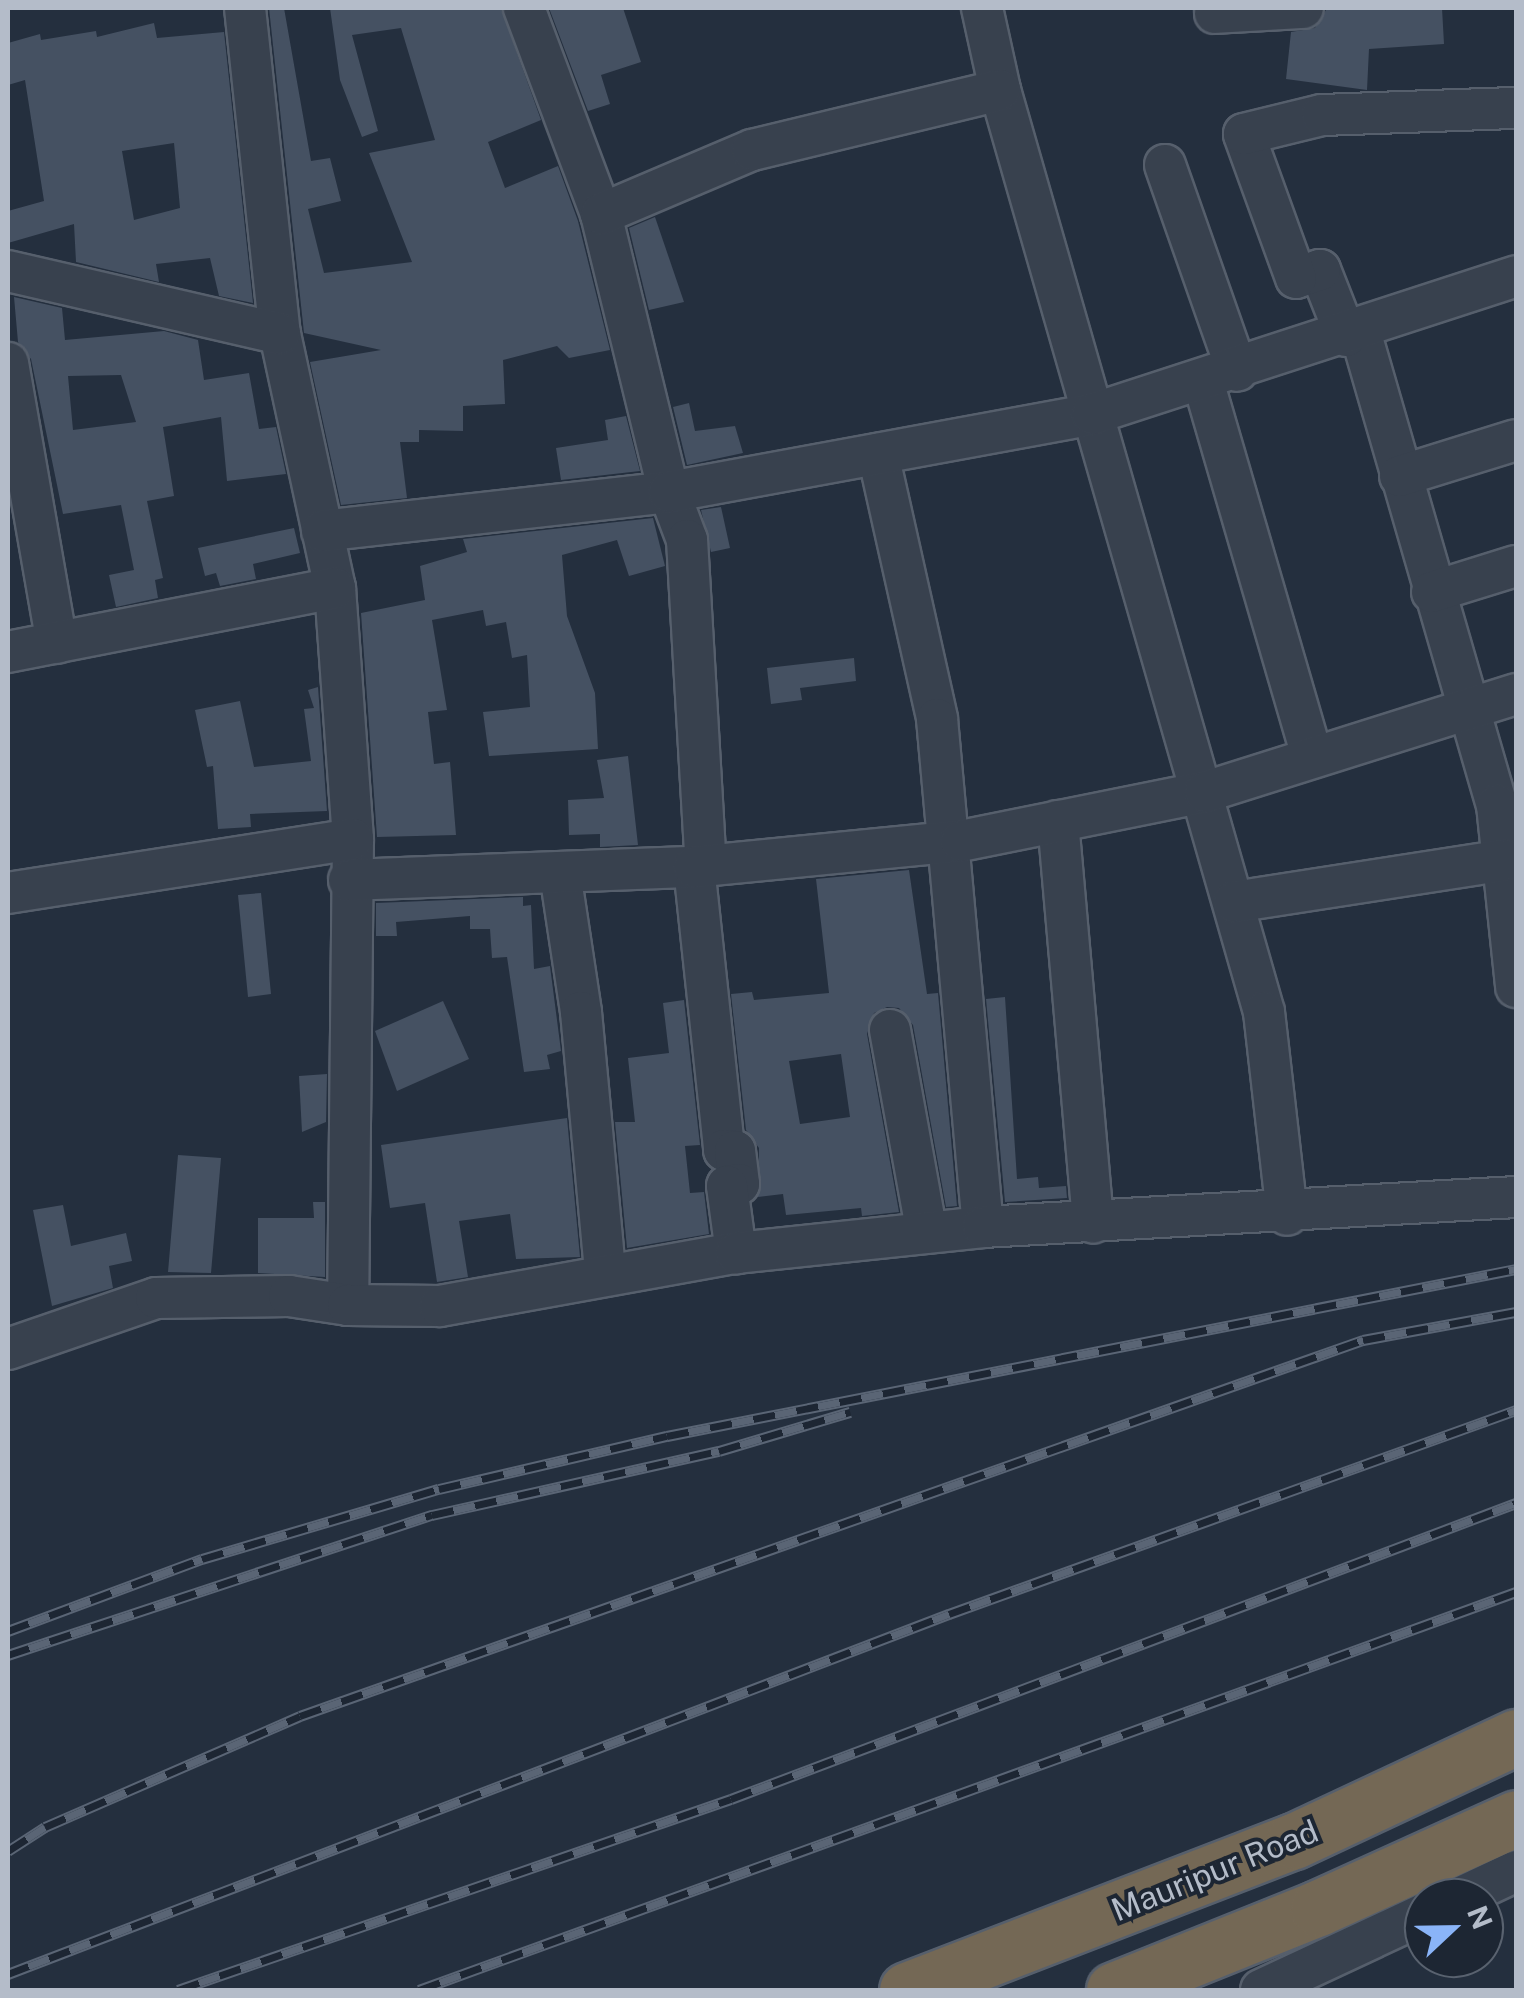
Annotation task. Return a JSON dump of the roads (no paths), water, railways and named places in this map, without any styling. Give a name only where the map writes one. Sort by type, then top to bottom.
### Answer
[{"type":"highway","name":"Mauripur Road","points":[[906,1990],[1294,1842],[1516,1737]]},
{"type":"highway","points":[[1114,1990],[1318,1908],[1516,1818]]},
{"type":"street","points":[[246,8],[280,334],[335,588],[352,839],[348,1306]]},
{"type":"street","points":[[524,8],[600,214],[668,492],[688,540],[700,867],[724,1150],[734,1150],[739,1184],[726,1186],[736,1253]]},
{"type":"street","points":[[982,8],[1000,90],[1205,792],[1264,1012],[1286,1215]]},
{"type":"street","points":[[1215,13],[1303,8]]},
{"type":"street","points":[[600,214],[752,150],[1000,90]]},
{"type":"street","points":[[1516,108],[1322,115],[1244,134],[1296,278],[1320,270],[1353,334],[1400,476],[1463,707],[1497,805],[1506,860],[1516,986]]},
{"type":"street","points":[[1165,164],[1312,756]]},
{"type":"street","points":[[8,271],[280,334]]},
{"type":"street","points":[[322,530],[668,492],[1092,414],[1353,334],[1516,276]]},
{"type":"street","points":[[8,363],[57,643]]},
{"type":"street","points":[[1400,476],[1516,440]]},
{"type":"street","points":[[878,454],[937,719],[943,843],[983,1227]]},
{"type":"street","points":[[1432,592],[1516,566]]},
{"type":"street","points":[[8,652],[335,588]]},
{"type":"street","points":[[349,880],[700,867],[943,843],[1205,792],[1463,707],[1516,694]]},
{"type":"street","points":[[1058,821],[1093,1222]]},
{"type":"street","points":[[8,893],[352,839]]},
{"type":"street","points":[[1234,902],[1506,860]]},
{"type":"street","points":[[560,874],[581,1012],[604,1274]]},
{"type":"street","points":[[890,1030],[927,1233]]},
{"type":"street","points":[[8,1349],[156,1298],[289,1296],[348,1306],[440,1306],[736,1253],[983,1227],[1286,1215],[1516,1198]]},
{"type":"street","points":[[1261,1990],[1404,1923]]},
{"type":"railway","points":[[8,1631],[202,1559],[439,1489],[667,1436],[1516,1269]]},
{"type":"railway","points":[[8,1851],[45,1827],[300,1716],[1363,1340],[1516,1312]]},
{"type":"railway","points":[[8,1974],[949,1614],[1516,1410]]},
{"type":"railway","points":[[8,1655],[432,1515],[719,1451],[850,1412]]},
{"type":"railway","points":[[178,1990],[731,1799],[1516,1503]]},
{"type":"railway","points":[[419,1990],[1516,1592]]}]
